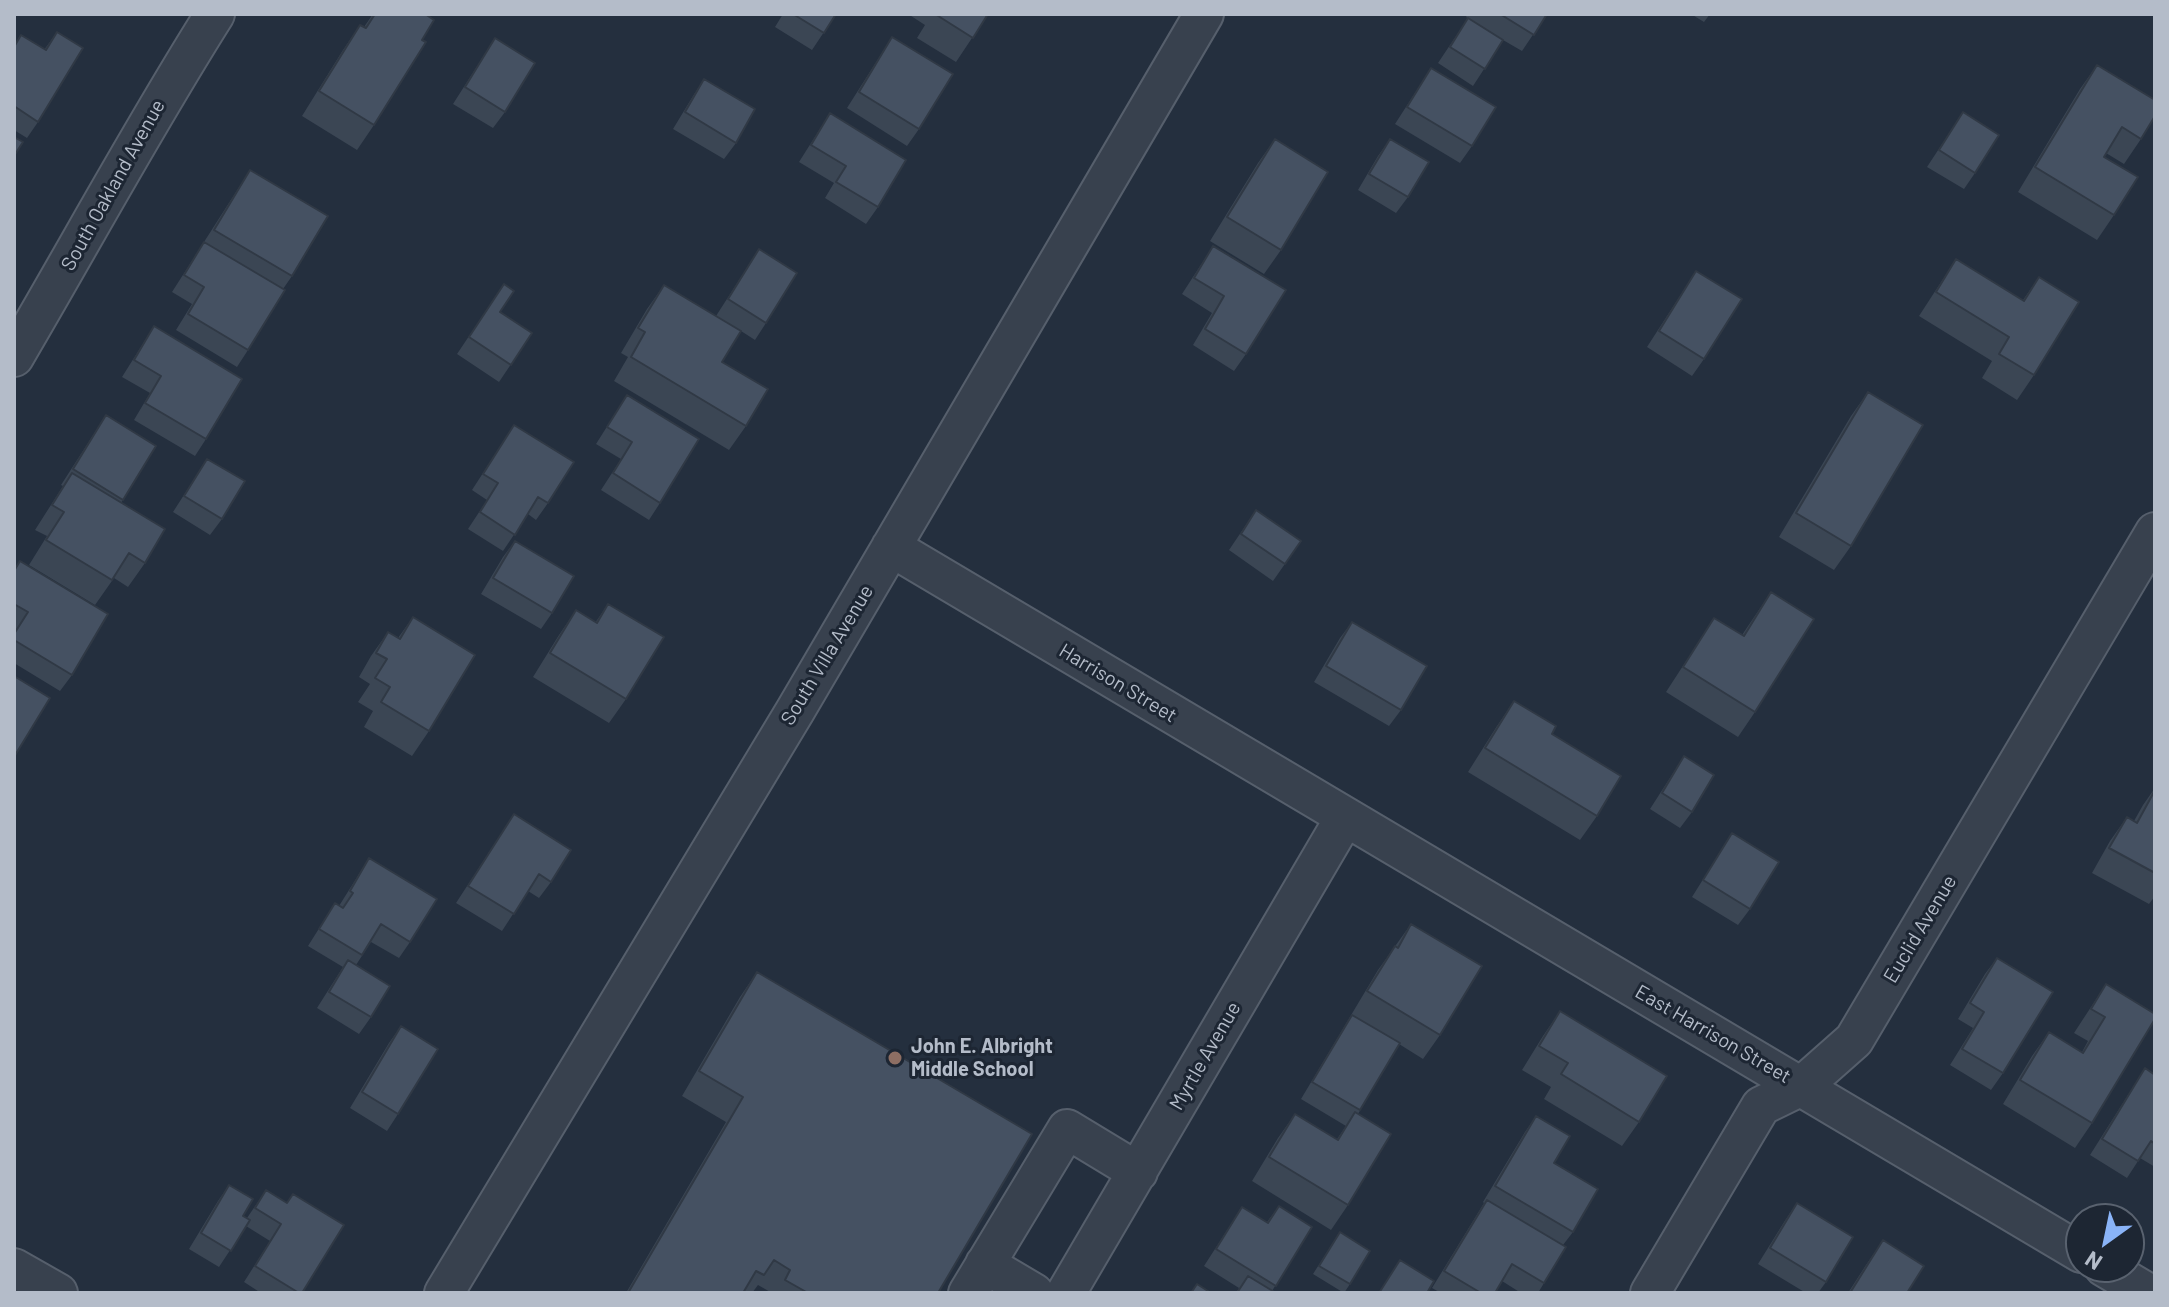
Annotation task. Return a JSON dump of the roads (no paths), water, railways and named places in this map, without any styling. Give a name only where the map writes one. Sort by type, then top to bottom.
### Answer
[{"type":"street","name":"South Oakland Avenue","points":[[15,353],[80,247],[143,128],[215,14]]},
{"type":"street","name":"South Villa Avenue","points":[[444,1293],[891,547],[1204,14]]},
{"type":"street","name":"Euclid Avenue","points":[[1650,1293],[1761,1106],[1802,1086],[1854,1040],[2155,532]]},
{"type":"street","name":"Harrison Street","points":[[891,547],[1344,819]]},
{"type":"street","name":"East Harrison Street","points":[[1344,819],[2065,1243]]},
{"type":"street","name":"Myrtle Avenue","points":[[1066,1293],[1344,819]]},
{"type":"street","points":[[1034,1293],[977,1278],[1067,1129],[1138,1172]]},
{"type":"street","points":[[14,1268],[58,1293]]},
{"type":"place","name":"John E. Albright Middle School","points":[[895,1058]]}]
